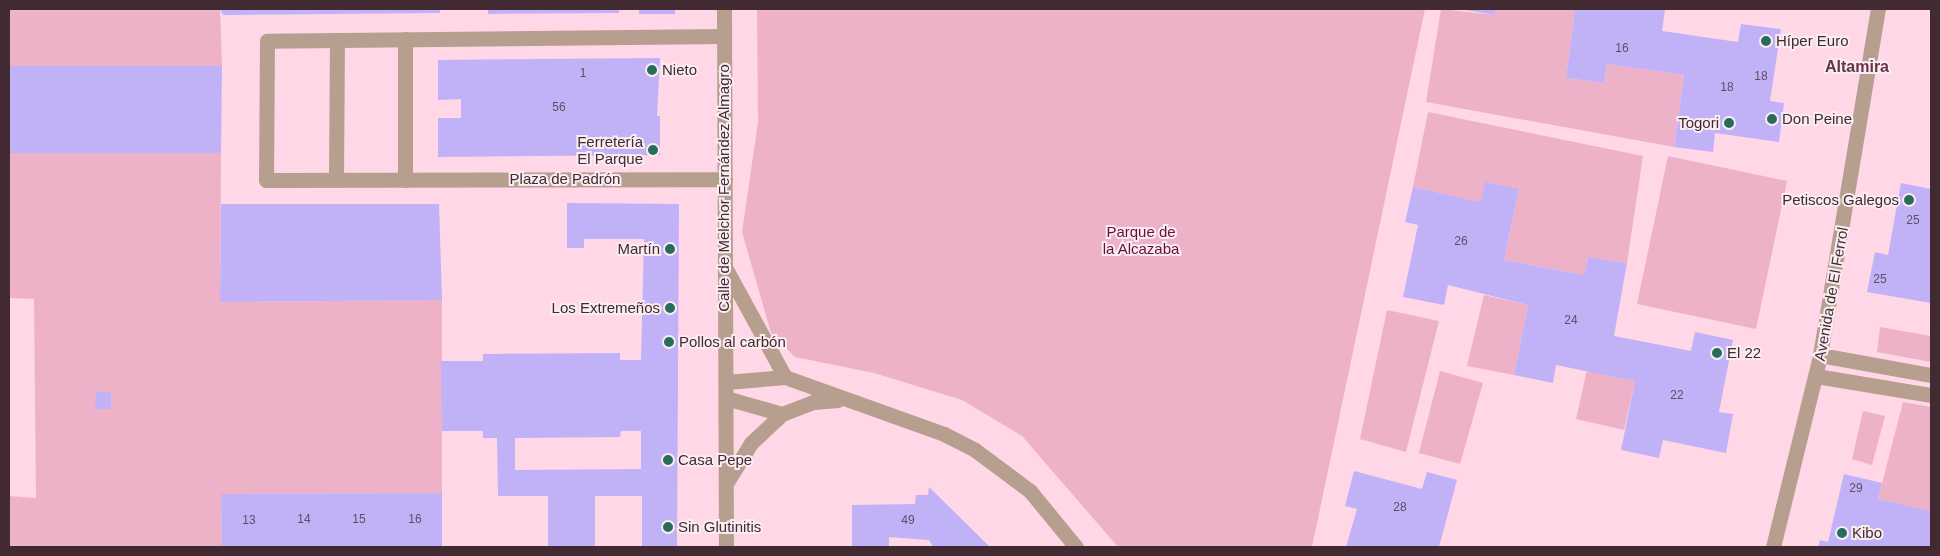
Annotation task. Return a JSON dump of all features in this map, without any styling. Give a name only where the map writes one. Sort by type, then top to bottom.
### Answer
[{"type":"street","name":"Calle de Melchor Fernández Almagro","points":[[724,9],[726,547]]},
{"type":"street","name":"Avenida de El Ferrol","points":[[1773,547],[1816,376],[1878,9]]},
{"type":"street","name":"Plaza de Padrón","points":[[724,36],[267,41],[266,180],[725,179]]},
{"type":"street","points":[[405,39],[405,180]]},
{"type":"street","points":[[336,180],[337,40]]},
{"type":"street","points":[[724,264],[785,377]]},
{"type":"street","points":[[1820,355],[1931,375]]},
{"type":"street","points":[[1816,376],[1931,395]]},
{"type":"street","points":[[726,382],[785,377],[839,399],[905,418],[975,450],[1030,491],[1076,547]]},
{"type":"street","points":[[726,398],[782,414]]},
{"type":"street","points":[[727,482],[751,443],[782,414],[814,402],[839,399]]},
{"type":"green space","points":[[9,9],[220,9],[222,66],[9,66]]},
{"type":"green space","name":"Parque de la Alcazaba","points":[[757,9],[1425,9],[1312,547],[1118,547],[1022,436],[962,400],[874,373],[795,357],[771,333],[742,232],[758,122]]},
{"type":"green space","points":[[1441,9],[1495,15],[1496,9],[1575,9],[1566,78],[1604,83],[1607,64],[1684,75],[1674,147],[1426,102]]},
{"type":"green space","points":[[1428,112],[1643,156],[1627,263],[1588,257],[1584,275],[1504,260],[1519,189],[1481,202],[1413,187]]},
{"type":"green space","points":[[9,153],[221,153],[220,302],[442,300],[442,493],[221,494],[222,547],[9,547],[9,496],[36,498],[34,299],[9,298]]},
{"type":"green space","points":[[1668,156],[1787,181],[1756,329],[1637,304]]},
{"type":"green space","points":[[1484,295],[1528,305],[1514,375],[1467,366]]},
{"type":"green space","points":[[1387,310],[1439,321],[1406,452],[1360,439]]},
{"type":"green space","points":[[1880,327],[1931,336],[1931,362],[1877,352]]},
{"type":"green space","points":[[1587,370],[1635,381],[1624,430],[1576,419]]},
{"type":"green space","points":[[1440,371],[1483,383],[1460,464],[1419,453]]},
{"type":"green space","points":[[1903,402],[1931,407],[1931,512],[1878,499]]},
{"type":"green space","points":[[1863,411],[1885,416],[1872,465],[1852,459]]},
{"type":"building","points":[[220,9],[440,9],[440,13],[223,15]]},
{"type":"building","points":[[488,9],[619,9],[619,13],[488,14]]},
{"type":"building","points":[[639,9],[675,9],[675,14],[639,14]]},
{"type":"building","points":[[1459,9],[1496,9],[1495,15]]},
{"type":"building","points":[[1575,9],[1665,9],[1662,31],[1738,42],[1741,24],[1781,29],[1770,101],[1784,103],[1779,142],[1715,133],[1713,152],[1674,147],[1684,75],[1607,64],[1604,83],[1566,78]]},
{"type":"building","points":[[660,58],[657,116],[660,116],[660,155],[438,157],[438,118],[461,118],[461,99],[438,100],[438,60]]},
{"type":"building","points":[[9,66],[222,66],[221,153],[9,153]]},
{"type":"building","points":[[1485,182],[1519,189],[1504,260],[1584,275],[1588,257],[1627,263],[1614,336],[1691,351],[1695,332],[1733,340],[1719,412],[1733,414],[1726,453],[1663,440],[1659,458],[1621,450],[1635,381],[1556,365],[1553,383],[1514,375],[1528,305],[1448,285],[1444,305],[1403,297],[1418,225],[1405,222],[1413,187],[1481,202]]},
{"type":"building","points":[[1901,183],[1931,189],[1931,303],[1867,292],[1875,252],[1888,255]]},
{"type":"building","points":[[567,203],[679,204],[677,547],[642,547],[642,496],[595,496],[595,547],[548,547],[548,496],[498,496],[497,438],[483,438],[483,431],[442,431],[441,361],[483,361],[483,354],[620,353],[620,360],[641,360],[644,239],[584,239],[584,248],[567,248]],"holes":[[[621,431],[641,431],[641,469],[515,470],[515,438],[620,437]]]},
{"type":"building","points":[[221,204],[439,204],[442,300],[220,302]]},
{"type":"building","points":[[96,392],[111,392],[111,409],[95,409]]},
{"type":"building","points":[[1354,471],[1422,489],[1427,472],[1457,480],[1439,547],[1346,547],[1357,509],[1345,506]]},
{"type":"building","points":[[1844,474],[1882,483],[1878,499],[1931,511],[1931,547],[1818,547],[1820,540],[1828,542]]},
{"type":"building","points":[[929,487],[990,547],[933,547],[929,540],[889,537],[889,547],[852,547],[852,505],[915,504],[916,495],[928,495]]},
{"type":"building","points":[[442,493],[442,547],[222,547],[221,494]]},
{"type":"place","name":"Híper Euro","points":[[1766,41]]},
{"type":"place","name":"Nieto","points":[[652,70]]},
{"type":"place","name":"Don Peine","points":[[1772,119]]},
{"type":"place","name":"Togori","points":[[1729,123]]},
{"type":"place","name":"Ferretería El Parque","points":[[653,150]]},
{"type":"place","name":"Petiscos Galegos","points":[[1909,200]]},
{"type":"place","name":"Martín","points":[[670,249]]},
{"type":"place","name":"Los Extremeños","points":[[670,308]]},
{"type":"place","name":"Pollos al carbón","points":[[669,342]]},
{"type":"place","name":"El 22","points":[[1717,353]]},
{"type":"place","name":"Casa Pepe","points":[[668,460]]},
{"type":"place","name":"Sin Glutinitis","points":[[668,527]]},
{"type":"place","name":"Kibo","points":[[1842,533]]},
{"type":"district","name":"Altamira","points":[[1857,67]]}]
